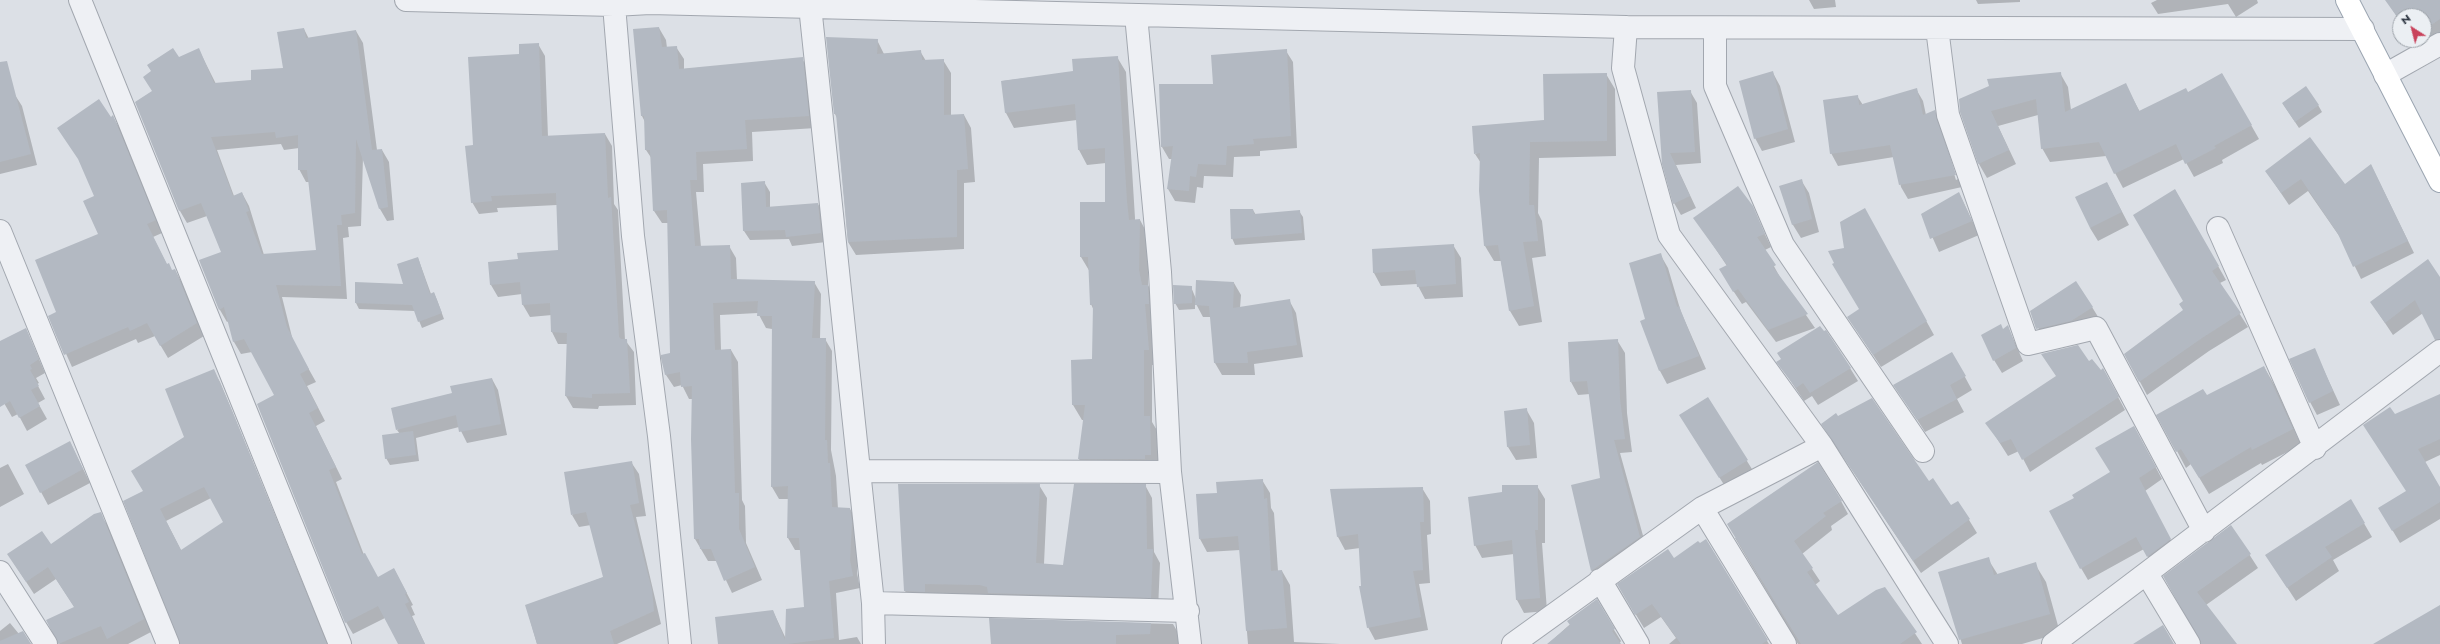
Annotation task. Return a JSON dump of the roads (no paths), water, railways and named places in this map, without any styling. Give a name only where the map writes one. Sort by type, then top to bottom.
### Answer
[{"type":"main road","points":[[2347,0],[2440,181]]},
{"type":"street","points":[[80,0],[340,644]]},
{"type":"street","points":[[406,0],[588,2],[614,5],[650,3],[810,6],[1626,27],[2363,29]]},
{"type":"street","points":[[614,5],[633,236],[659,436],[680,644]]},
{"type":"street","points":[[810,6],[873,603],[874,644]]},
{"type":"street","points":[[1136,15],[1160,272],[1170,472],[1188,611],[1190,644]]},
{"type":"street","points":[[1626,27],[1623,68],[1669,235],[1822,446],[1948,644]]},
{"type":"street","points":[[1715,28],[1715,86],[1783,245],[1923,451]]},
{"type":"street","points":[[1937,28],[1948,115],[2028,344],[2096,328],[2204,531]]},
{"type":"street","points":[[2385,75],[2440,44]]},
{"type":"street","points":[[2218,228],[2315,448]]},
{"type":"street","points":[[0,231],[168,644]]},
{"type":"street","points":[[2053,644],[2315,448],[2440,352]]},
{"type":"street","points":[[1513,644],[1702,508],[1822,446]]},
{"type":"street","points":[[859,471],[1170,472]]},
{"type":"street","points":[[1702,508],[1785,644]]},
{"type":"street","points":[[0,572],[46,644]]},
{"type":"street","points":[[2147,574],[2189,644]]},
{"type":"street","points":[[1600,580],[1638,644]]},
{"type":"street","points":[[873,603],[1188,611]]}]
